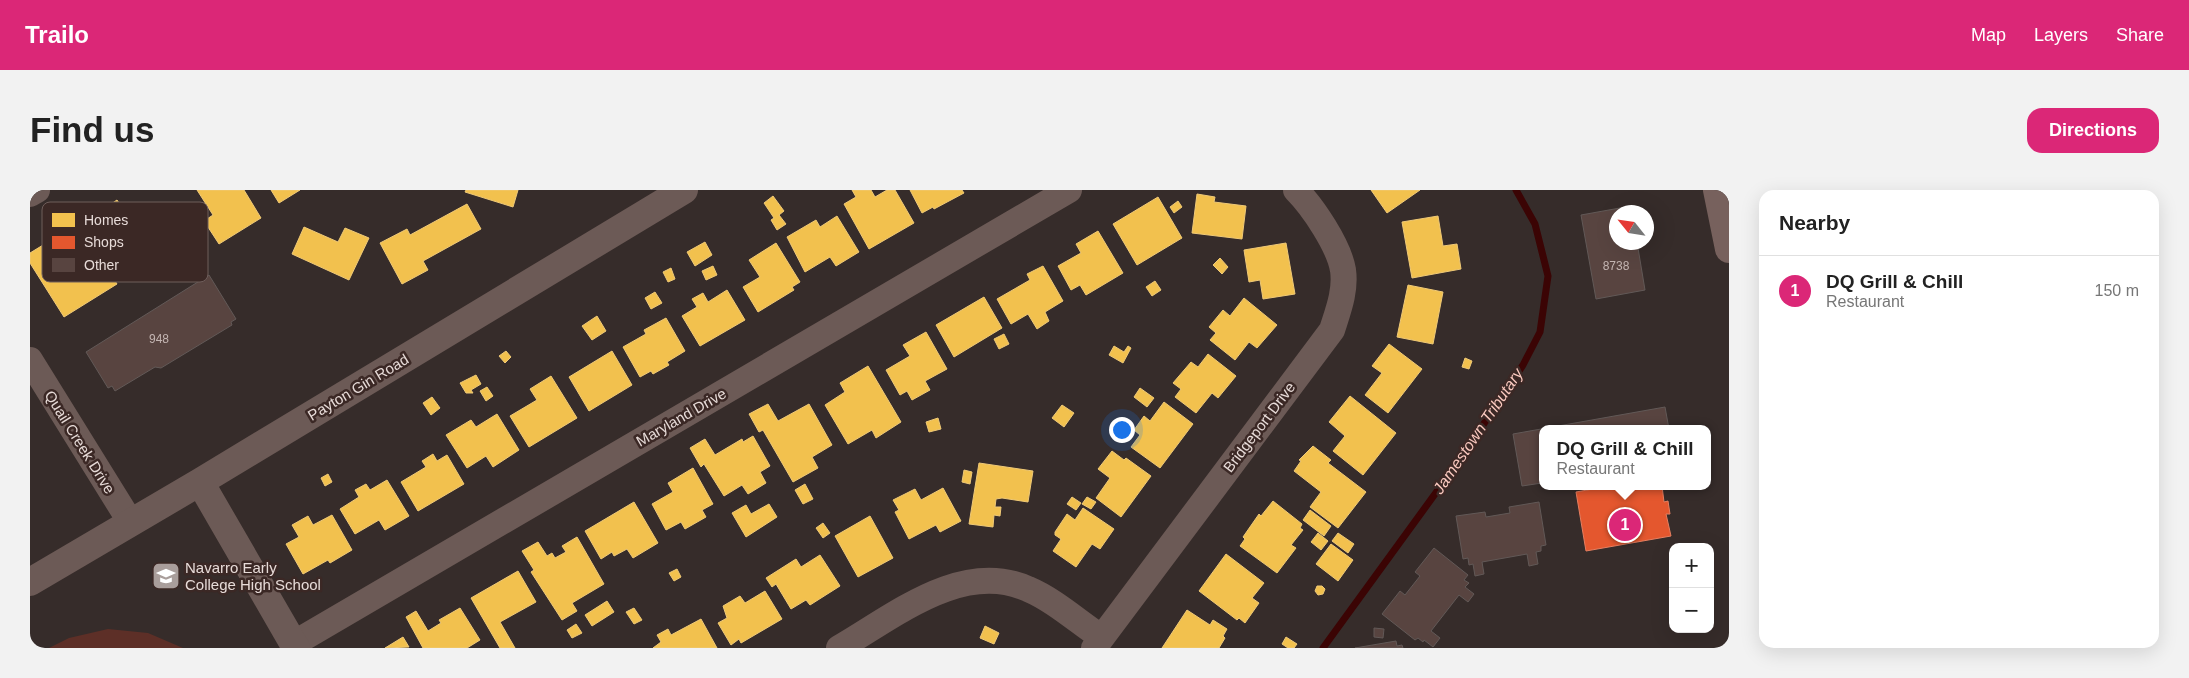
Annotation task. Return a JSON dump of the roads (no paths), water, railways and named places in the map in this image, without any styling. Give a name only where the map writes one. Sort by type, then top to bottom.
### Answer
[{"type":"main road","points":[[1717,190],[1729,249]]},
{"type":"street","points":[[30,194],[37,190]]},
{"type":"street","name":"Payton Gin Road","points":[[30,582],[200,482],[684,190]]},
{"type":"street","name":"Maryland Drive","points":[[295,646],[1068,190]]},
{"type":"street","name":"Bridgeport Drive","points":[[1097,643],[1332,330],[1342,302],[1343,270],[1328,232],[1296,190]]},
{"type":"street","name":"Quail Creek Drive","points":[[30,360],[131,523]]},
{"type":"street","points":[[200,482],[295,646]]},
{"type":"street","points":[[839,648],[934,593],[953,585],[987,580],[1006,582],[1040,595],[1097,643]]},
{"type":"waterway","name":"Jamestown Tributary","points":[[1323,648],[1459,461],[1523,365],[1540,332],[1548,276],[1535,224],[1516,190]]},
{"type":"place","name":"DQ Grill & Chill","points":[[1625,525]]},
{"type":"place","name":"Navarro Early College High School","points":[[166,576]]}]
